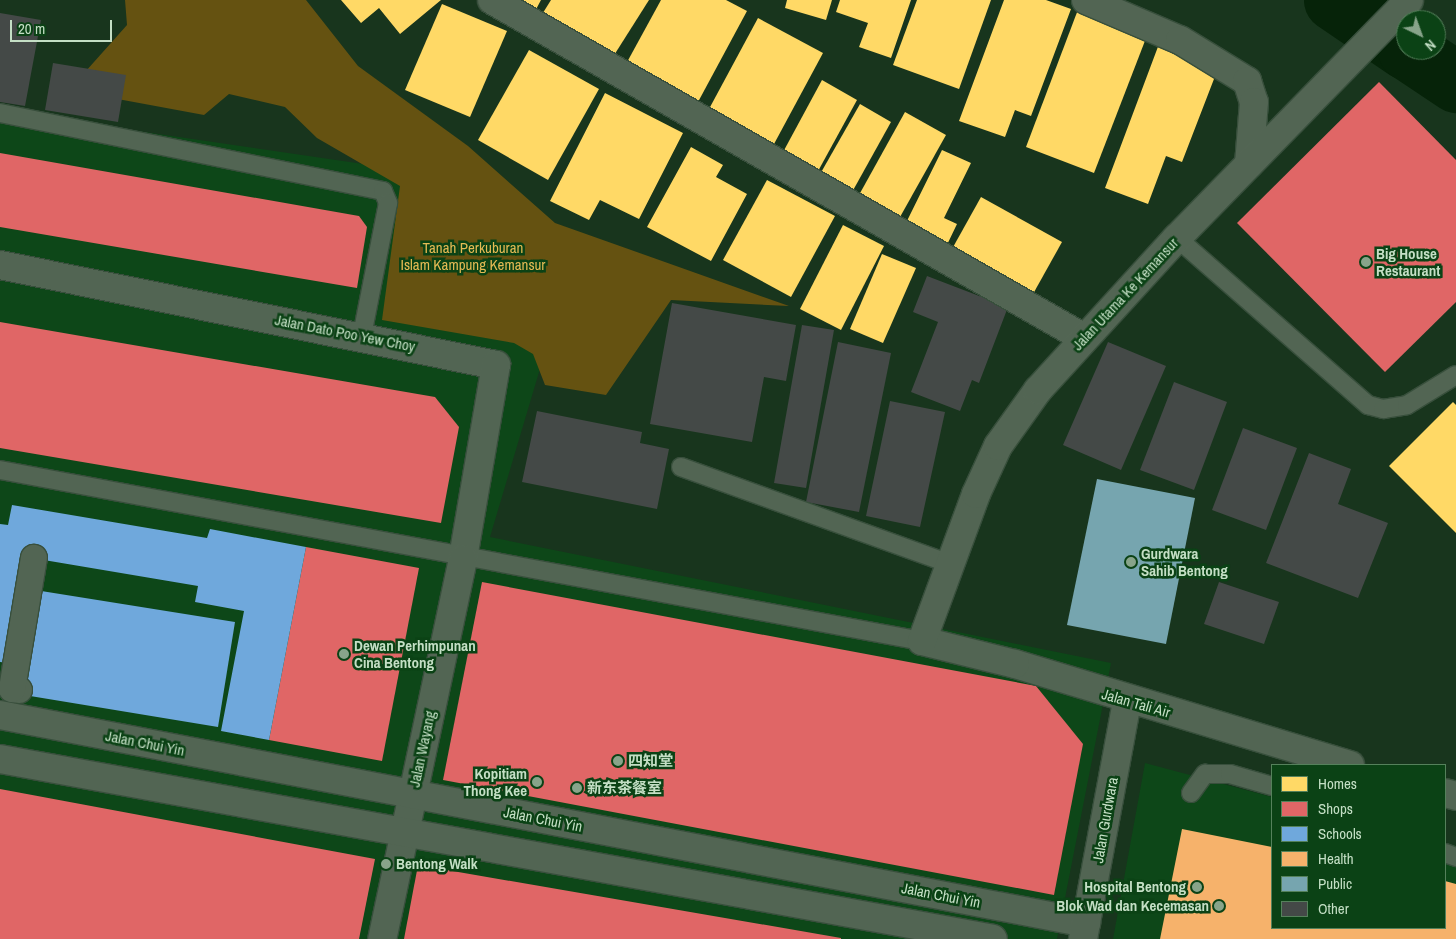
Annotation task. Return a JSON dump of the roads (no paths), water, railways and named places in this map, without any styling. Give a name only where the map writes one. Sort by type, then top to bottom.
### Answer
[{"type":"street","points":[[492,0],[1084,338]]},
{"type":"street","points":[[1086,0],[1180,40],[1247,81],[1254,102],[1249,164]]},
{"type":"street","name":"Jalan Utama Ke Kemansur","points":[[922,641],[947,563],[998,446],[1084,338],[1177,238],[1409,0]]},
{"type":"street","name":"Jalan Dato Poo Yew Choy","points":[[0,264],[362,336],[496,365],[463,558]]},
{"type":"street","points":[[19,690],[12,688],[34,558]]},
{"type":"street","name":"Jalan Wayang","points":[[382,939],[463,558]]},
{"type":"street","name":"Jalan Tali Air","points":[[922,641],[1015,664],[1127,701],[1347,764]]},
{"type":"street","name":"Jalan Gurdwara","points":[[1085,931],[1127,701]]},
{"type":"street","name":"Jalan Chui Yin","points":[[0,715],[412,794],[1085,931]]},
{"type":"street","points":[[0,759],[993,939]]},
{"type":"lane","points":[[0,113],[383,191],[388,203],[362,336]]},
{"type":"lane","points":[[1177,238],[1368,405],[1383,409],[1406,405],[1456,375]]},
{"type":"lane","points":[[681,467],[947,563]]},
{"type":"lane","points":[[0,470],[463,558],[922,641]]},
{"type":"lane","points":[[1191,793],[1205,774],[1230,774],[1271,786]]},
{"type":"waterway","points":[[1334,0],[1396,42]]},
{"type":"waterway","points":[[1423,60],[1456,82]]},
{"type":"place","name":"Big House Restaurant","points":[[1366,262]]},
{"type":"place","name":"Gurdwara Sahib Bentong","points":[[1131,562]]},
{"type":"place","name":"Dewan Perhimpunan Cina Bentong","points":[[344,654]]},
{"type":"place","name":"四知堂","points":[[618,761]]},
{"type":"place","name":"Kopitiam Thong Kee","points":[[537,782]]},
{"type":"place","name":"新东茶餐室","points":[[577,788]]},
{"type":"place","name":"Bentong Walk","points":[[386,864]]},
{"type":"place","name":"Hospital Bentong","points":[[1197,887]]},
{"type":"place","name":"Blok Wad dan Kecemasan","points":[[1219,906]]},
{"type":"park label","name":"Tanah Perkuburan Islam Kampung Kemansur","points":[[473,256]]}]
